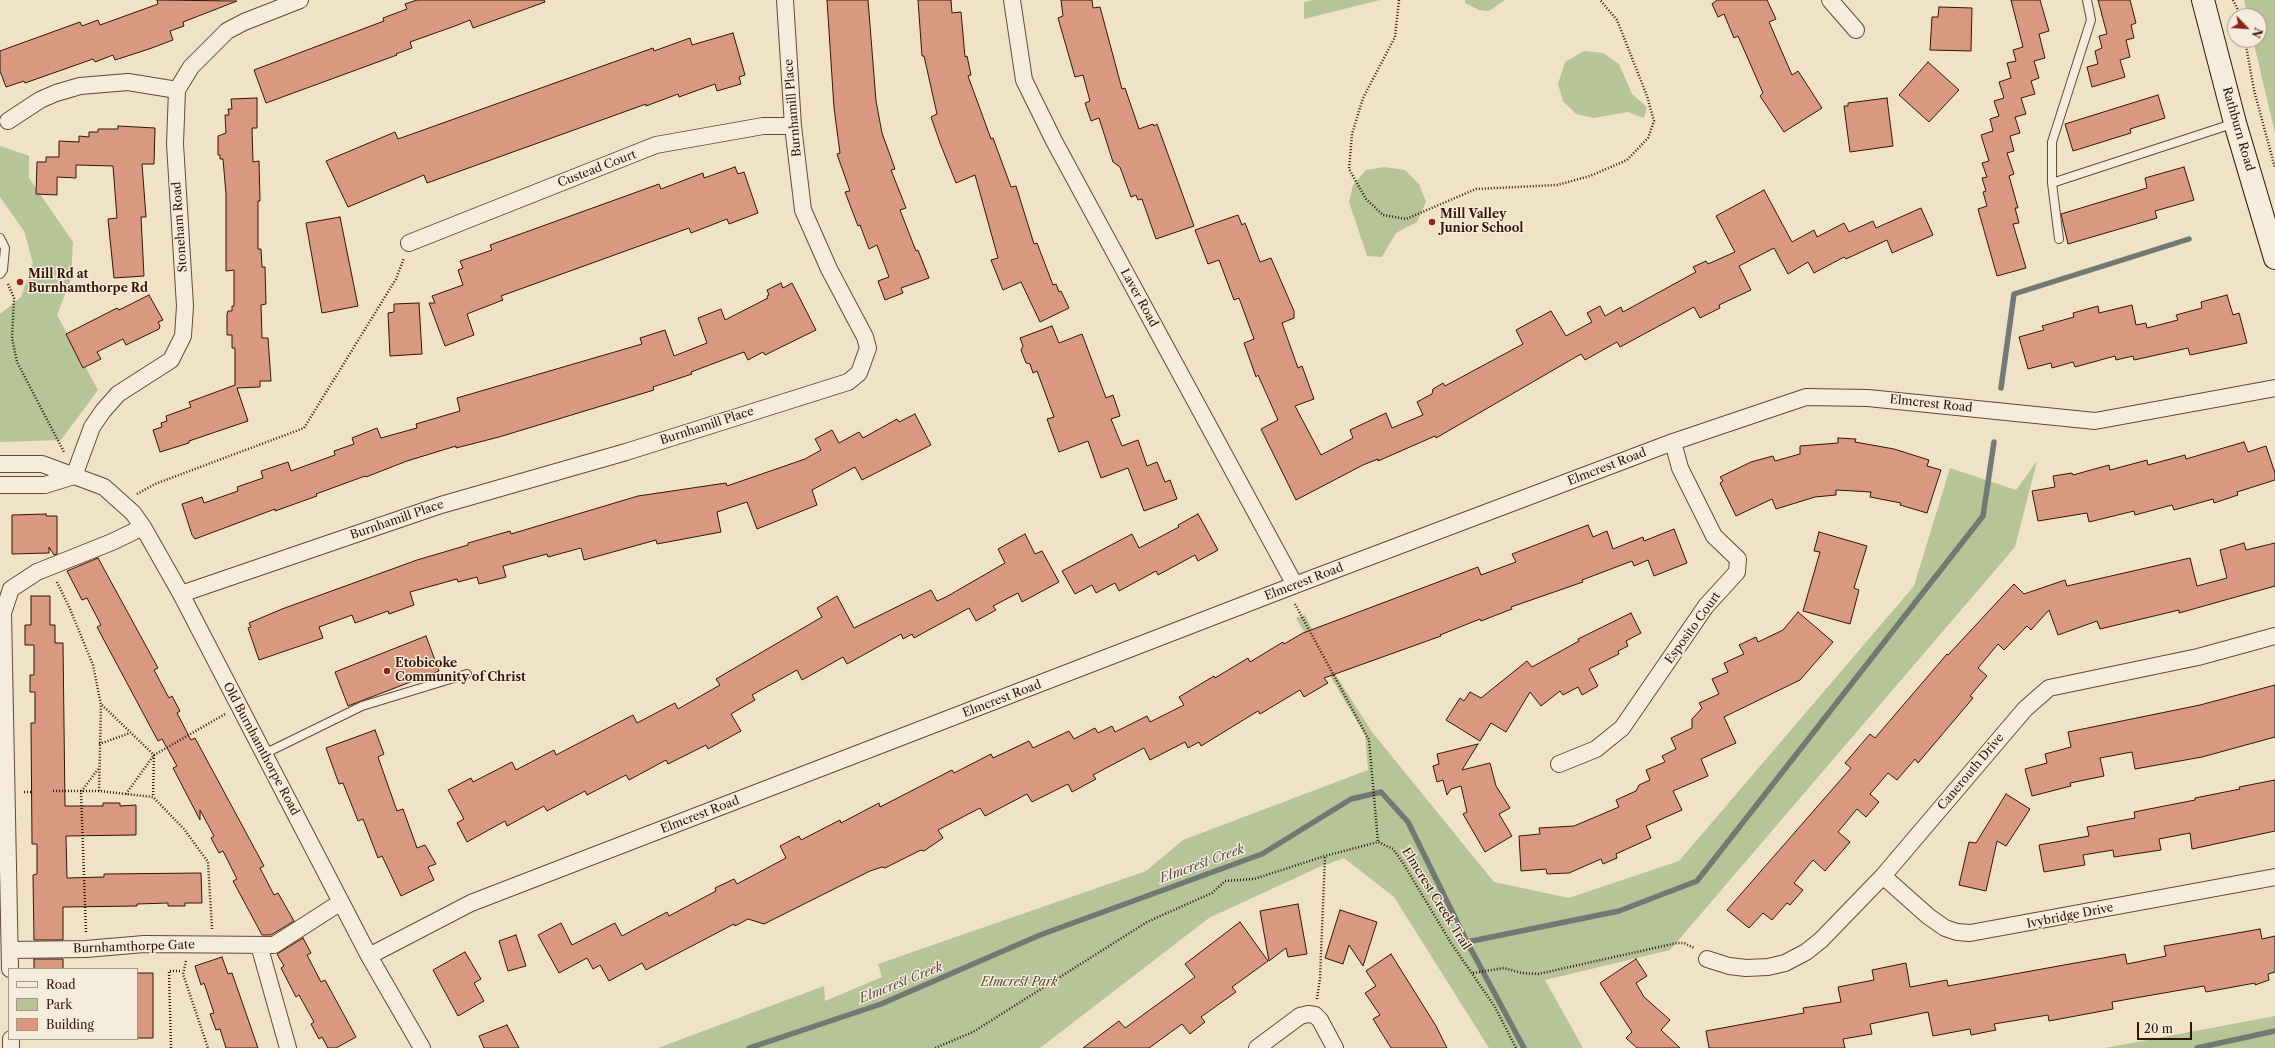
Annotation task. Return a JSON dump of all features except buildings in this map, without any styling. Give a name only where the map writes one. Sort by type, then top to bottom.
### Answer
[{"type":"street","name":"Stoneham Road","points":[[74,473],[92,427],[103,411],[118,394],[171,360],[183,336],[185,306],[175,144],[177,90],[191,67],[227,32],[244,22],[300,0]]},
{"type":"street","name":"Burnhamill Place","points":[[181,594],[440,505],[626,452],[848,382],[859,373],[868,348],[865,337],[829,269],[803,210],[793,126],[785,0]]},
{"type":"street","name":"Laver Road","points":[[1012,0],[1024,80],[1054,140],[1295,585]]},
{"type":"street","points":[[1830,0],[1856,30]]},
{"type":"street","name":"Rathburn Road","points":[[2203,0],[2235,123],[2275,258]]},
{"type":"street","points":[[8,121],[40,100],[56,93],[80,86],[128,82],[177,90]]},
{"type":"street","name":"Custead Court","points":[[409,243],[656,146],[763,126],[793,126]]},
{"type":"street","name":"Elmcrest Road","points":[[369,956],[471,903],[1295,585],[1673,442],[1806,397],[1868,398],[2095,421],[2275,388]]},
{"type":"street","name":"Esposito Court","points":[[1559,764],[1596,749],[1622,728],[1706,606],[1738,572],[1738,559],[1714,536],[1680,468],[1673,442]]},
{"type":"street","name":"Old Burnhamthorpe Road","points":[[0,464],[42,464],[74,473],[104,487],[122,502],[143,526],[181,594],[238,707],[369,956],[422,1048]]},
{"type":"street","points":[[0,485],[45,485],[74,473]]},
{"type":"street","points":[[10,968],[3,613],[12,589],[37,572],[112,542],[143,526]]},
{"type":"street","name":"Canerouth Drive","points":[[1708,959],[1728,966],[1746,968],[1768,967],[1785,963],[1806,952],[1821,940],[1883,876],[2025,709],[2049,688],[2198,657],[2275,636]]},
{"type":"street","name":"Ivybridge Drive","points":[[1883,876],[1928,916],[1945,928],[1957,932],[1970,933],[2275,877]]},
{"type":"street","name":"Burnhamthorpe Gate","points":[[10,950],[86,949],[144,944],[274,945],[341,902]]},
{"type":"street","points":[[259,945],[288,1048]]},
{"type":"street","points":[[1257,1048],[1300,1016],[1315,1015],[1320,1020],[1335,1048]]},
{"type":"lane","points":[[2059,239],[2052,183],[2052,142],[2091,20],[2087,0]]},
{"type":"lane","points":[[2052,183],[2235,123]]},
{"type":"lane","points":[[0,238],[5,248],[2,272]]},
{"type":"lane","points":[[264,754],[362,706],[467,674]]},
{"type":"path","points":[[1399,0],[1395,37],[1363,98],[1352,134],[1349,169],[1366,199],[1383,215],[1406,219],[1476,189],[1557,185],[1590,176],[1628,160],[1648,138],[1654,121],[1647,96],[1617,20],[1600,0]]},
{"type":"path","points":[[2247,48],[2254,90],[2275,168]]},
{"type":"path","points":[[122,502],[155,484],[304,428],[396,280],[409,243]]},
{"type":"path","points":[[2,272],[14,298],[12,338],[17,362],[74,473]]},
{"type":"path","points":[[51,566],[93,665],[101,705],[98,769],[99,791]]},
{"type":"path","points":[[935,1048],[973,1032],[1147,922],[1212,893],[1225,881],[1254,879],[1325,856],[1378,842],[1369,740],[1366,731],[1293,602]]},
{"type":"path","points":[[101,705],[154,755]]},
{"type":"path","points":[[126,794],[154,755],[238,707]]},
{"type":"path","points":[[99,744],[130,733]]},
{"type":"path","points":[[152,798],[154,755]]},
{"type":"path","points":[[86,949],[81,792],[98,769]]},
{"type":"path","points":[[54,791],[99,791],[152,798],[184,829],[208,862],[213,945]]},
{"type":"path","name":"Elmcrest Creek Trail","points":[[1378,842],[1393,849],[1451,943],[1495,1007],[1516,1048]]},
{"type":"path","points":[[1315,1015],[1320,978],[1325,856]]},
{"type":"path","points":[[1473,973],[1495,968],[1538,974],[1677,943],[1691,945],[1708,959]]},
{"type":"path","points":[[185,945],[186,962],[182,971],[208,1048]]},
{"type":"path","points":[[171,1048],[169,971],[182,971]]},
{"type":"green space","points":[[1313,0],[1380,0],[1304,19],[1304,2]]},
{"type":"green space","points":[[1465,0],[1505,0],[1489,11],[1479,10],[1465,3]]},
{"type":"green space","points":[[2244,0],[2275,0],[2275,133],[2255,48],[2267,48],[2267,8],[2246,8]]},
{"type":"green space","points":[[1584,51],[1603,53],[1619,64],[1632,94],[1647,107],[1644,118],[1628,112],[1594,118],[1576,114],[1563,101],[1558,84],[1565,62]]},
{"type":"green space","points":[[0,146],[29,156],[29,178],[73,242],[71,279],[57,315],[98,390],[61,440],[0,442],[0,314],[21,297],[33,263],[24,231],[0,197]]},
{"type":"green space","points":[[1384,167],[1405,170],[1419,184],[1426,202],[1417,222],[1396,233],[1382,257],[1367,256],[1349,202],[1353,185],[1366,170]]},
{"type":"green space","name":"Elmcrest Park","points":[[2037,461],[2015,547],[1670,950],[1545,980],[1583,1048],[1489,1048],[1394,897],[1344,858],[1317,868],[1209,918],[1040,1048],[658,1048],[824,986],[825,1001],[882,977],[878,964],[1146,871],[1183,840],[1368,770],[1365,735],[1296,618],[1305,615],[1335,674],[1372,732],[1494,882],[1569,898],[1679,861],[1914,586],[1950,468],[2016,490]]},
{"type":"green space","points":[[2275,1016],[2275,1048],[2105,1048]]},
{"type":"waterway","points":[[2001,388],[2014,294],[2189,239]]},
{"type":"waterway","points":[[1467,942],[1619,911],[1697,881],[1983,516],[1994,442]]},
{"type":"waterway","name":"Elmcrest Creek","points":[[749,1048],[881,1004],[1040,935],[1262,854],[1351,799],[1381,792],[1408,822],[1467,942],[1524,1048]]},
{"type":"waterway","name":"Elmcrest Creek","points":[[2197,1048],[2275,1031]]},
{"type":"place","name":"Mill Valley Junior School","points":[[1432,222]]},
{"type":"place","name":"Mill Rd at Burnhamthorpe Rd","points":[[20,282]]},
{"type":"place","name":"Etobicoke Community of Christ","points":[[387,671]]}]
